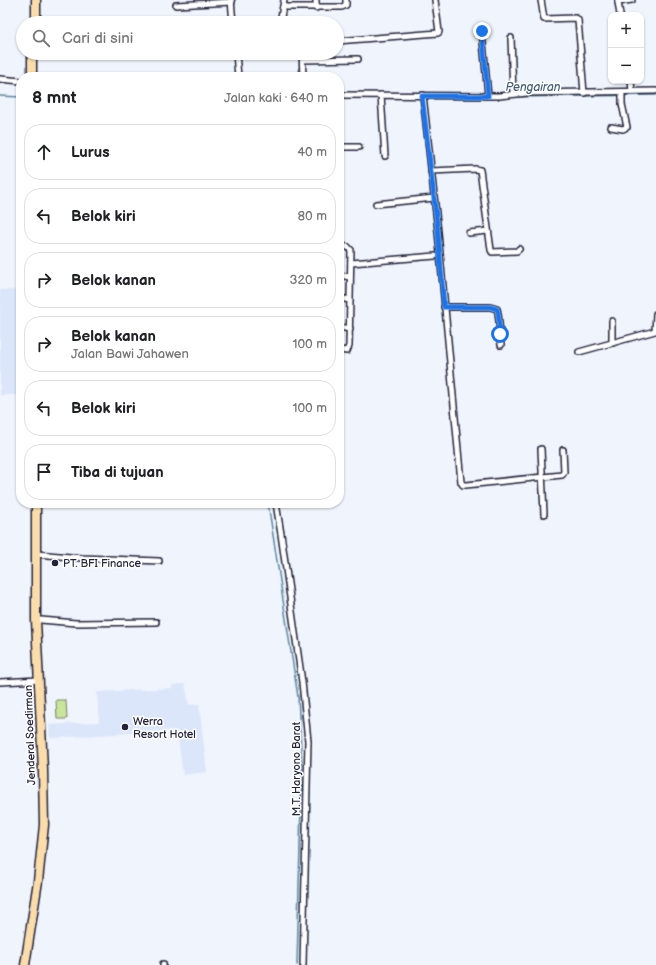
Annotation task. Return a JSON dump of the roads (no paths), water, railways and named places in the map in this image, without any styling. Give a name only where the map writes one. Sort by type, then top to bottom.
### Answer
[{"type":"highway","points":[[31,0],[31,16]]},
{"type":"highway","points":[[36,0],[36,16]]},
{"type":"highway","points":[[32,60],[32,72]]},
{"type":"highway","points":[[37,60],[37,72]]},
{"type":"highway","name":"Jenderal Soedirman","points":[[30,965],[46,855],[48,826],[48,770],[36,508]]},
{"type":"highway","name":"Jenderal Soedirman","points":[[25,965],[38,881],[44,825],[36,620],[41,508]]},
{"type":"street","points":[[281,16],[284,0]]},
{"type":"street","points":[[316,0],[316,8]]},
{"type":"street","points":[[283,7],[344,7],[346,5],[346,0]]},
{"type":"street","points":[[344,40],[438,33],[439,25],[434,0]]},
{"type":"street","points":[[541,0],[544,19],[578,19],[584,93]]},
{"type":"street","points":[[620,12],[618,1],[632,0]]},
{"type":"street","points":[[176,4],[231,1],[232,16]]},
{"type":"street","points":[[482,31],[488,96]]},
{"type":"street","points":[[511,38],[513,94]]},
{"type":"street","points":[[344,59],[358,59]]},
{"type":"street","points":[[237,60],[238,72]]},
{"type":"street","points":[[303,60],[303,72]]},
{"type":"street","points":[[0,79],[16,81]]},
{"type":"street","points":[[631,84],[632,91]]},
{"type":"street","points":[[344,95],[499,96],[513,94],[656,91]]},
{"type":"street","points":[[610,127],[623,129],[627,127],[622,104],[622,92]]},
{"type":"street","points":[[381,95],[385,156]]},
{"type":"street","points":[[422,96],[432,171],[462,484],[466,485],[564,474],[563,450]]},
{"type":"street","points":[[344,147],[359,147]]},
{"type":"street","points":[[432,171],[480,170],[491,250],[492,252],[517,251],[519,249]]},
{"type":"street","points":[[376,204],[434,198]]},
{"type":"street","points":[[468,233],[488,231]]},
{"type":"street","points":[[344,247],[350,248],[351,263],[349,349],[347,351],[344,351]]},
{"type":"street","points":[[351,263],[435,256]]},
{"type":"street","points":[[344,276],[350,277]]},
{"type":"street","points":[[344,299],[350,300]]},
{"type":"street","points":[[444,307],[490,307],[497,309],[498,331],[501,345]]},
{"type":"street","points":[[579,352],[655,331],[656,314]]},
{"type":"street","points":[[612,321],[612,340],[614,343]]},
{"type":"street","points":[[344,328],[350,329]]},
{"type":"street","points":[[541,449],[544,514]]},
{"type":"street","name":"M.T. Haryono Barat","points":[[277,508],[282,534],[302,682],[308,741],[303,965]]},
{"type":"street","points":[[39,554],[159,561]]},
{"type":"street","points":[[41,620],[76,623],[156,622]]},
{"type":"street","points":[[0,682],[39,680]]},
{"type":"waterway","name":"Pengairan","points":[[507,97],[656,95]]},
{"type":"waterway","points":[[0,96],[16,97]]},
{"type":"waterway","points":[[269,508],[298,697],[302,766],[297,965]]},
{"type":"place","name":"PT. BFI Finance","points":[[55,563]]},
{"type":"place","name":"Werra Resort Hotel","points":[[125,727]]}]
